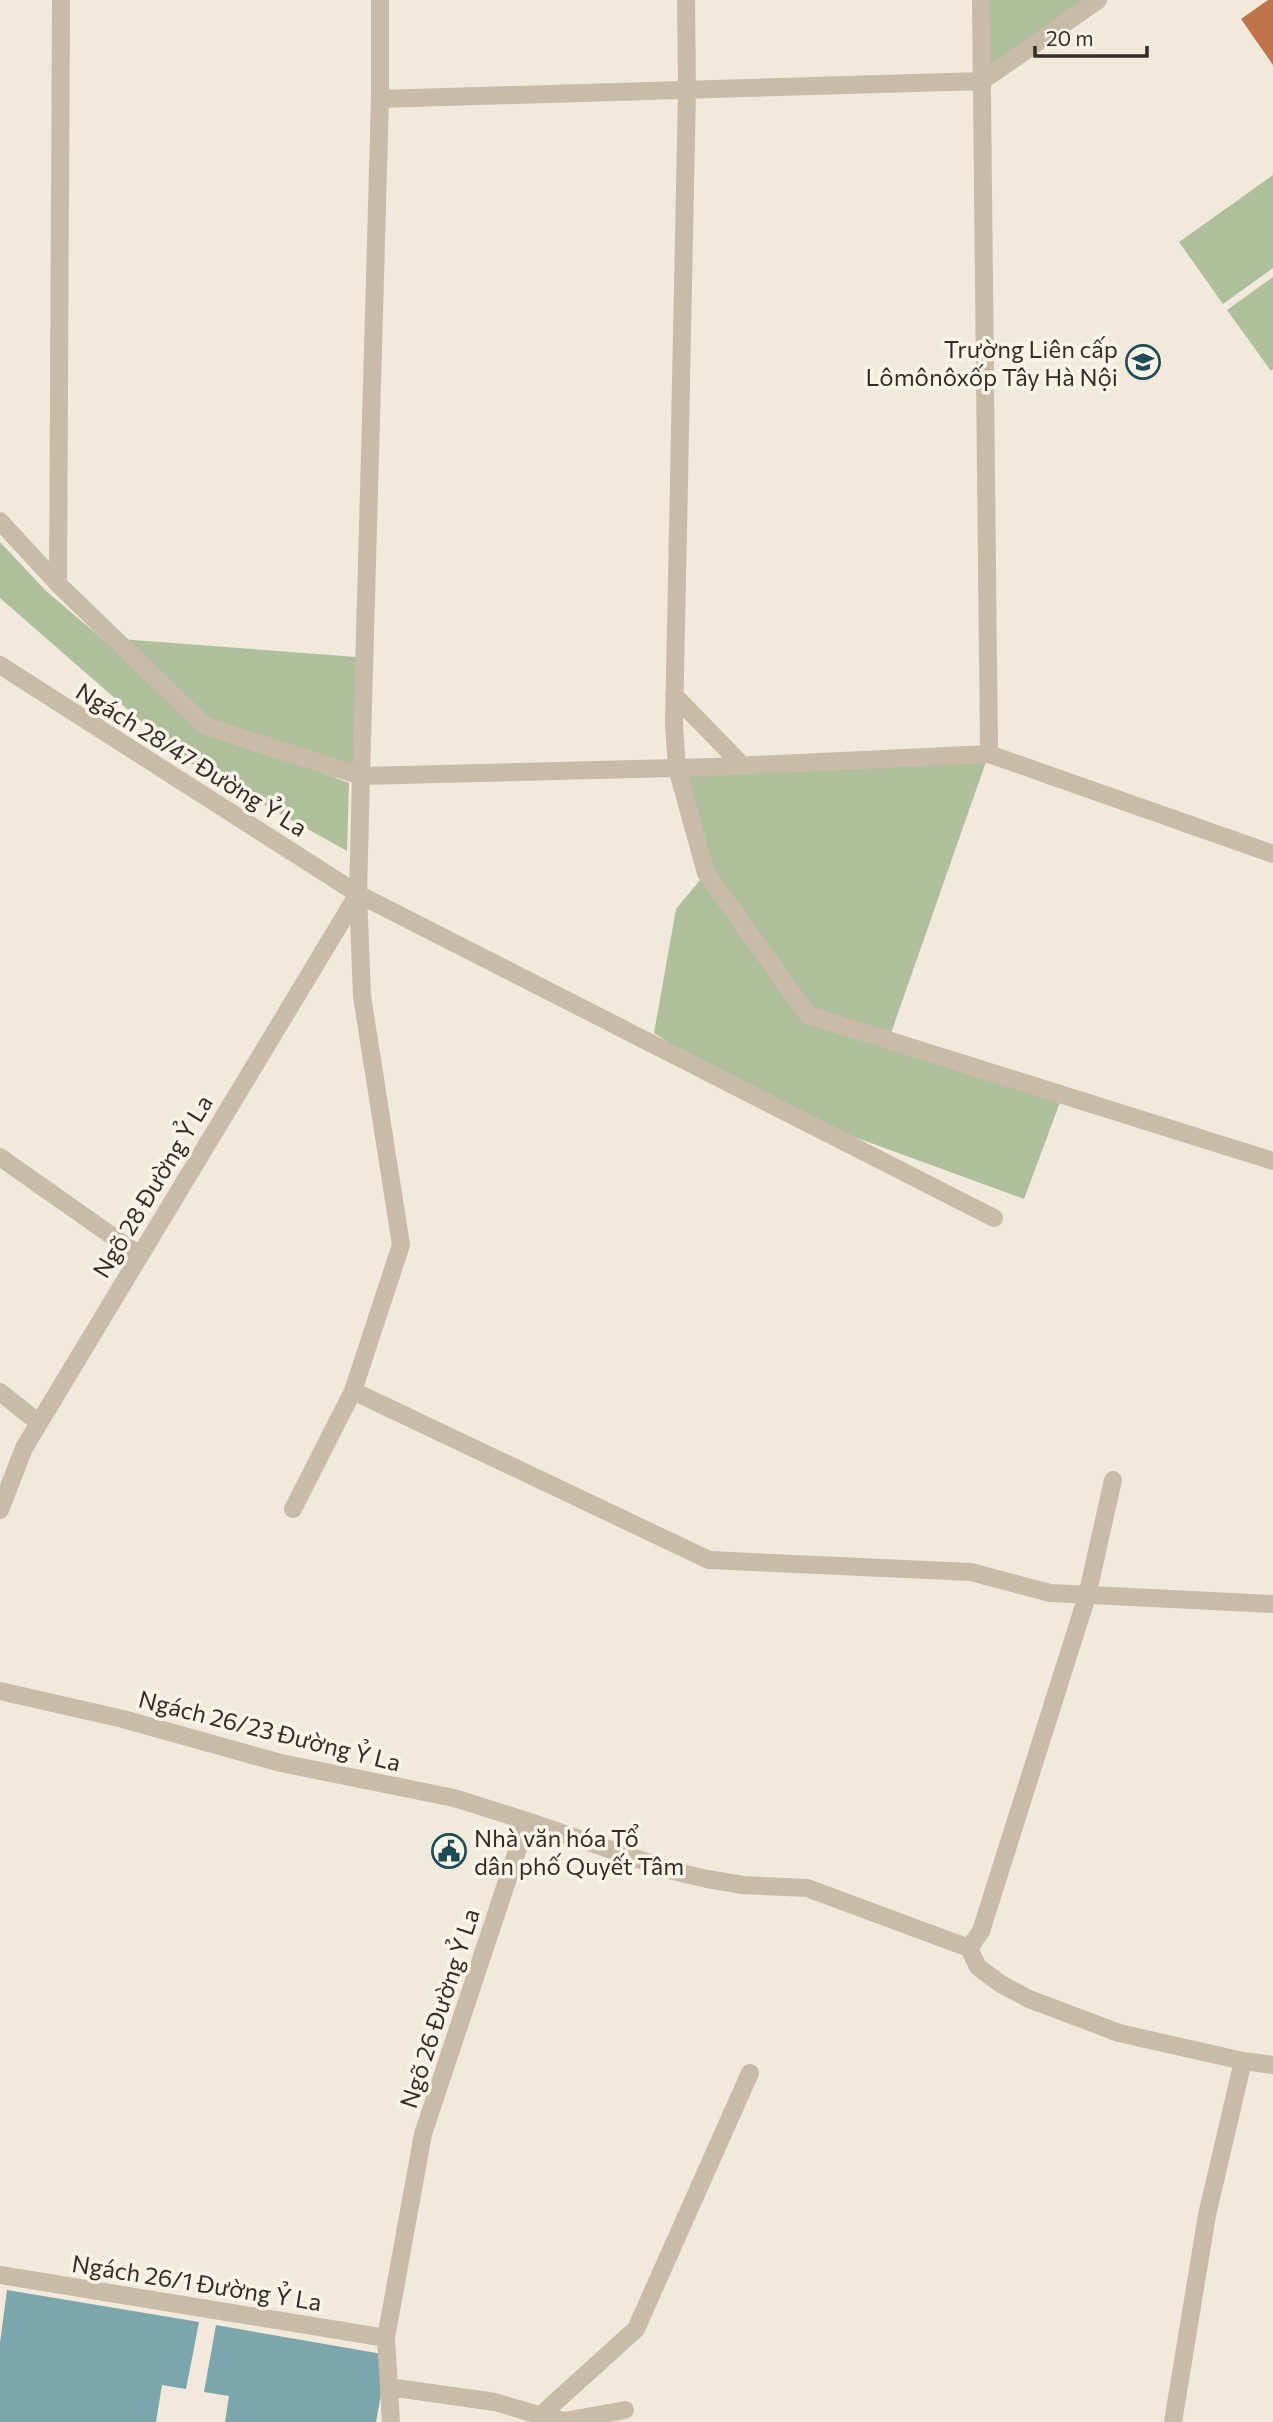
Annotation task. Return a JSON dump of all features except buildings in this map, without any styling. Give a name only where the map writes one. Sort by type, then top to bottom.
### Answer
[{"type":"street","points":[[58,584],[61,0]]},
{"type":"street","points":[[293,1510],[353,1391],[401,1245],[362,996],[358,894],[380,99],[380,0]]},
{"type":"street","points":[[686,0],[687,90],[674,695],[677,768],[706,873],[807,1015],[1273,1161]]},
{"type":"street","points":[[981,0],[989,754]]},
{"type":"street","points":[[380,99],[982,81],[1098,0]]},
{"type":"street","points":[[0,521],[58,584],[205,726],[361,776],[743,766],[989,754],[1273,854]]},
{"type":"street","name":"Ngách 28/47 Đường Ỷ La","points":[[0,665],[358,894],[994,1219]]},
{"type":"street","points":[[674,695],[743,766]]},
{"type":"street","name":"Ngõ 28 Đường Ỷ La","points":[[0,1510],[24,1448],[358,894]]},
{"type":"street","points":[[0,1157],[139,1255]]},
{"type":"street","points":[[353,1391],[709,1560],[971,1572],[1050,1593],[1273,1604]]},
{"type":"street","points":[[0,1392],[39,1423]]},
{"type":"street","points":[[970,1948],[981,1931],[1087,1596],[1113,1480]]},
{"type":"street","name":"Ngách 26/23 Đường Ỷ La","points":[[0,1691],[123,1719],[281,1763],[454,1798],[527,1821]]},
{"type":"street","points":[[527,1821],[706,1880],[807,1888],[970,1948],[978,1967],[1001,1984],[1029,1999],[1119,2033],[1243,2061],[1273,2065]]},
{"type":"street","name":"Ngõ 26 Đường Ỷ La","points":[[391,2422],[386,2338],[423,2134],[527,1821]]},
{"type":"street","points":[[1173,2422],[1207,2215],[1243,2061]]},
{"type":"street","points":[[540,2416],[636,2329],[750,2074]]},
{"type":"street","name":"Ngách 26/1 Đường Ỷ La","points":[[0,2275],[386,2338]]},
{"type":"street","points":[[389,2386],[495,2402],[540,2416],[565,2420],[625,2410]]},
{"type":"green space","points":[[984,0],[1093,0],[985,76]]},
{"type":"green space","points":[[1273,175],[1273,268],[1223,304],[1179,242]]},
{"type":"green space","points":[[1273,277],[1273,369],[1271,371],[1227,310]]},
{"type":"green space","points":[[0,542],[46,591],[205,726],[349,783],[347,851],[188,762],[0,598]]},
{"type":"green space","points":[[120,639],[357,657],[357,770],[208,723]]},
{"type":"green space","points":[[988,756],[890,1036],[811,1011],[710,871],[681,771]]},
{"type":"green space","points":[[705,874],[807,1017],[1062,1097],[1024,1199],[767,1105],[654,1033],[676,909]]},
{"type":"water","points":[[7,2290],[199,2322],[186,2389],[162,2385],[156,2422],[0,2422],[0,2343]]},
{"type":"water","points":[[216,2325],[388,2355],[376,2422],[225,2422],[229,2396],[204,2392]]},
{"type":"place","name":"Trường Liên cấp Lômônôxốp Tây Hà Nội","points":[[1143,362]]},
{"type":"place","name":"Nhà văn hóa Tổ dân phố Quyết Tâm","points":[[449,1851]]}]
